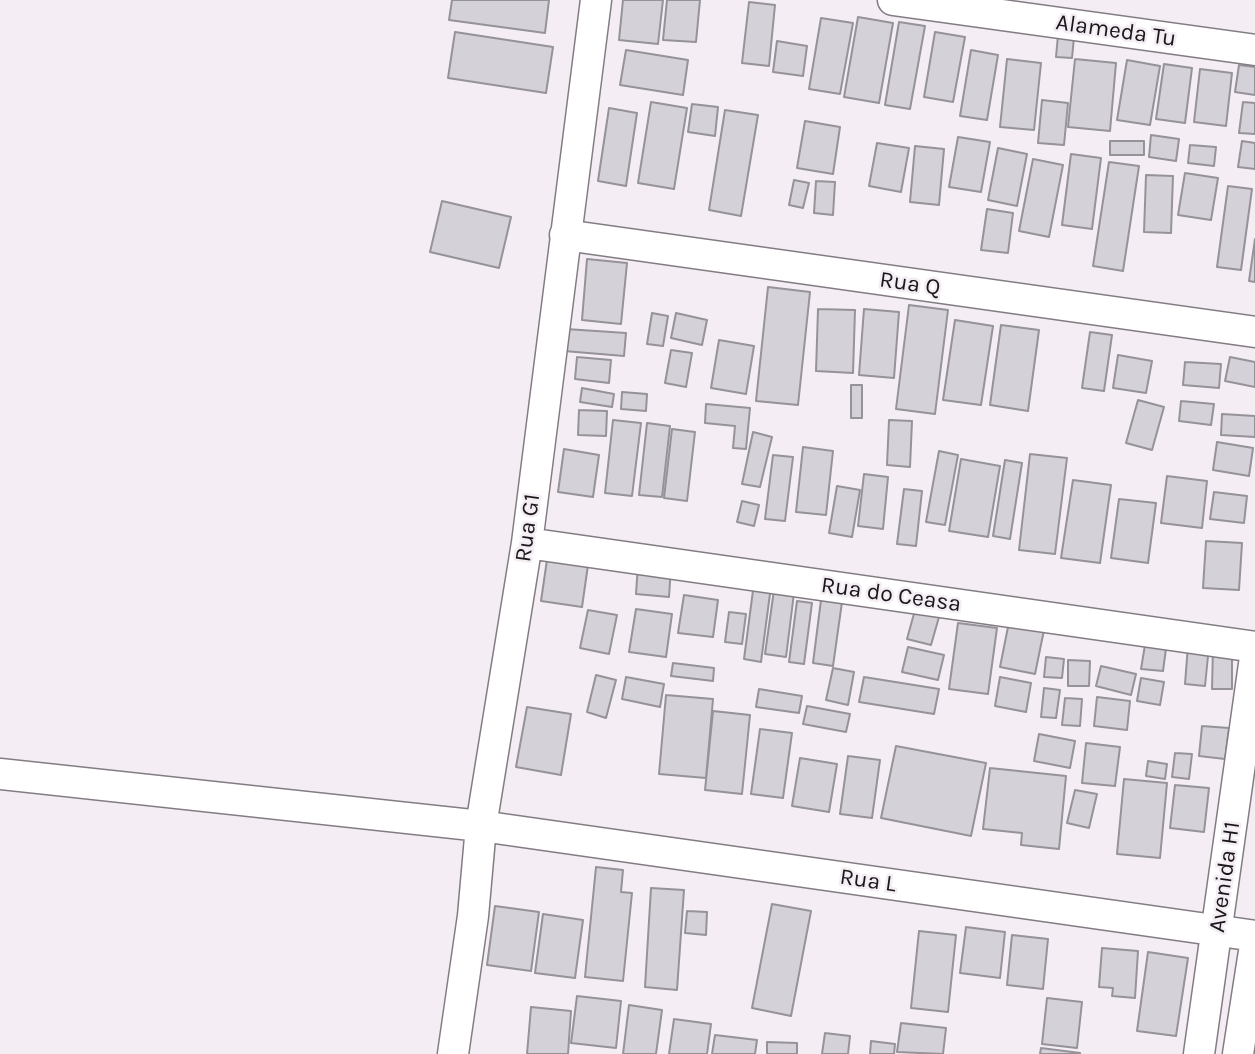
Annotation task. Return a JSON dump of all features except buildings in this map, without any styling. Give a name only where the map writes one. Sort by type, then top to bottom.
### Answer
[{"type":"street","name":"Rua G1","points":[[453,1054],[473,916],[481,826],[527,542],[596,0]]},
{"type":"street","name":"Alameda Tu","points":[[894,0],[1255,50]]},
{"type":"street","name":"Rua Q","points":[[565,235],[1255,332]]},
{"type":"street","name":"Rua do Ceasa","points":[[527,542],[1255,647]]},
{"type":"street","name":"Avenida H1","points":[[1199,1054],[1255,657]]},
{"type":"street","name":"Rua L","points":[[0,774],[481,826],[1255,936]]},
{"type":"street","name":"Avenida H1","points":[[1238,1054],[1255,945]]}]
